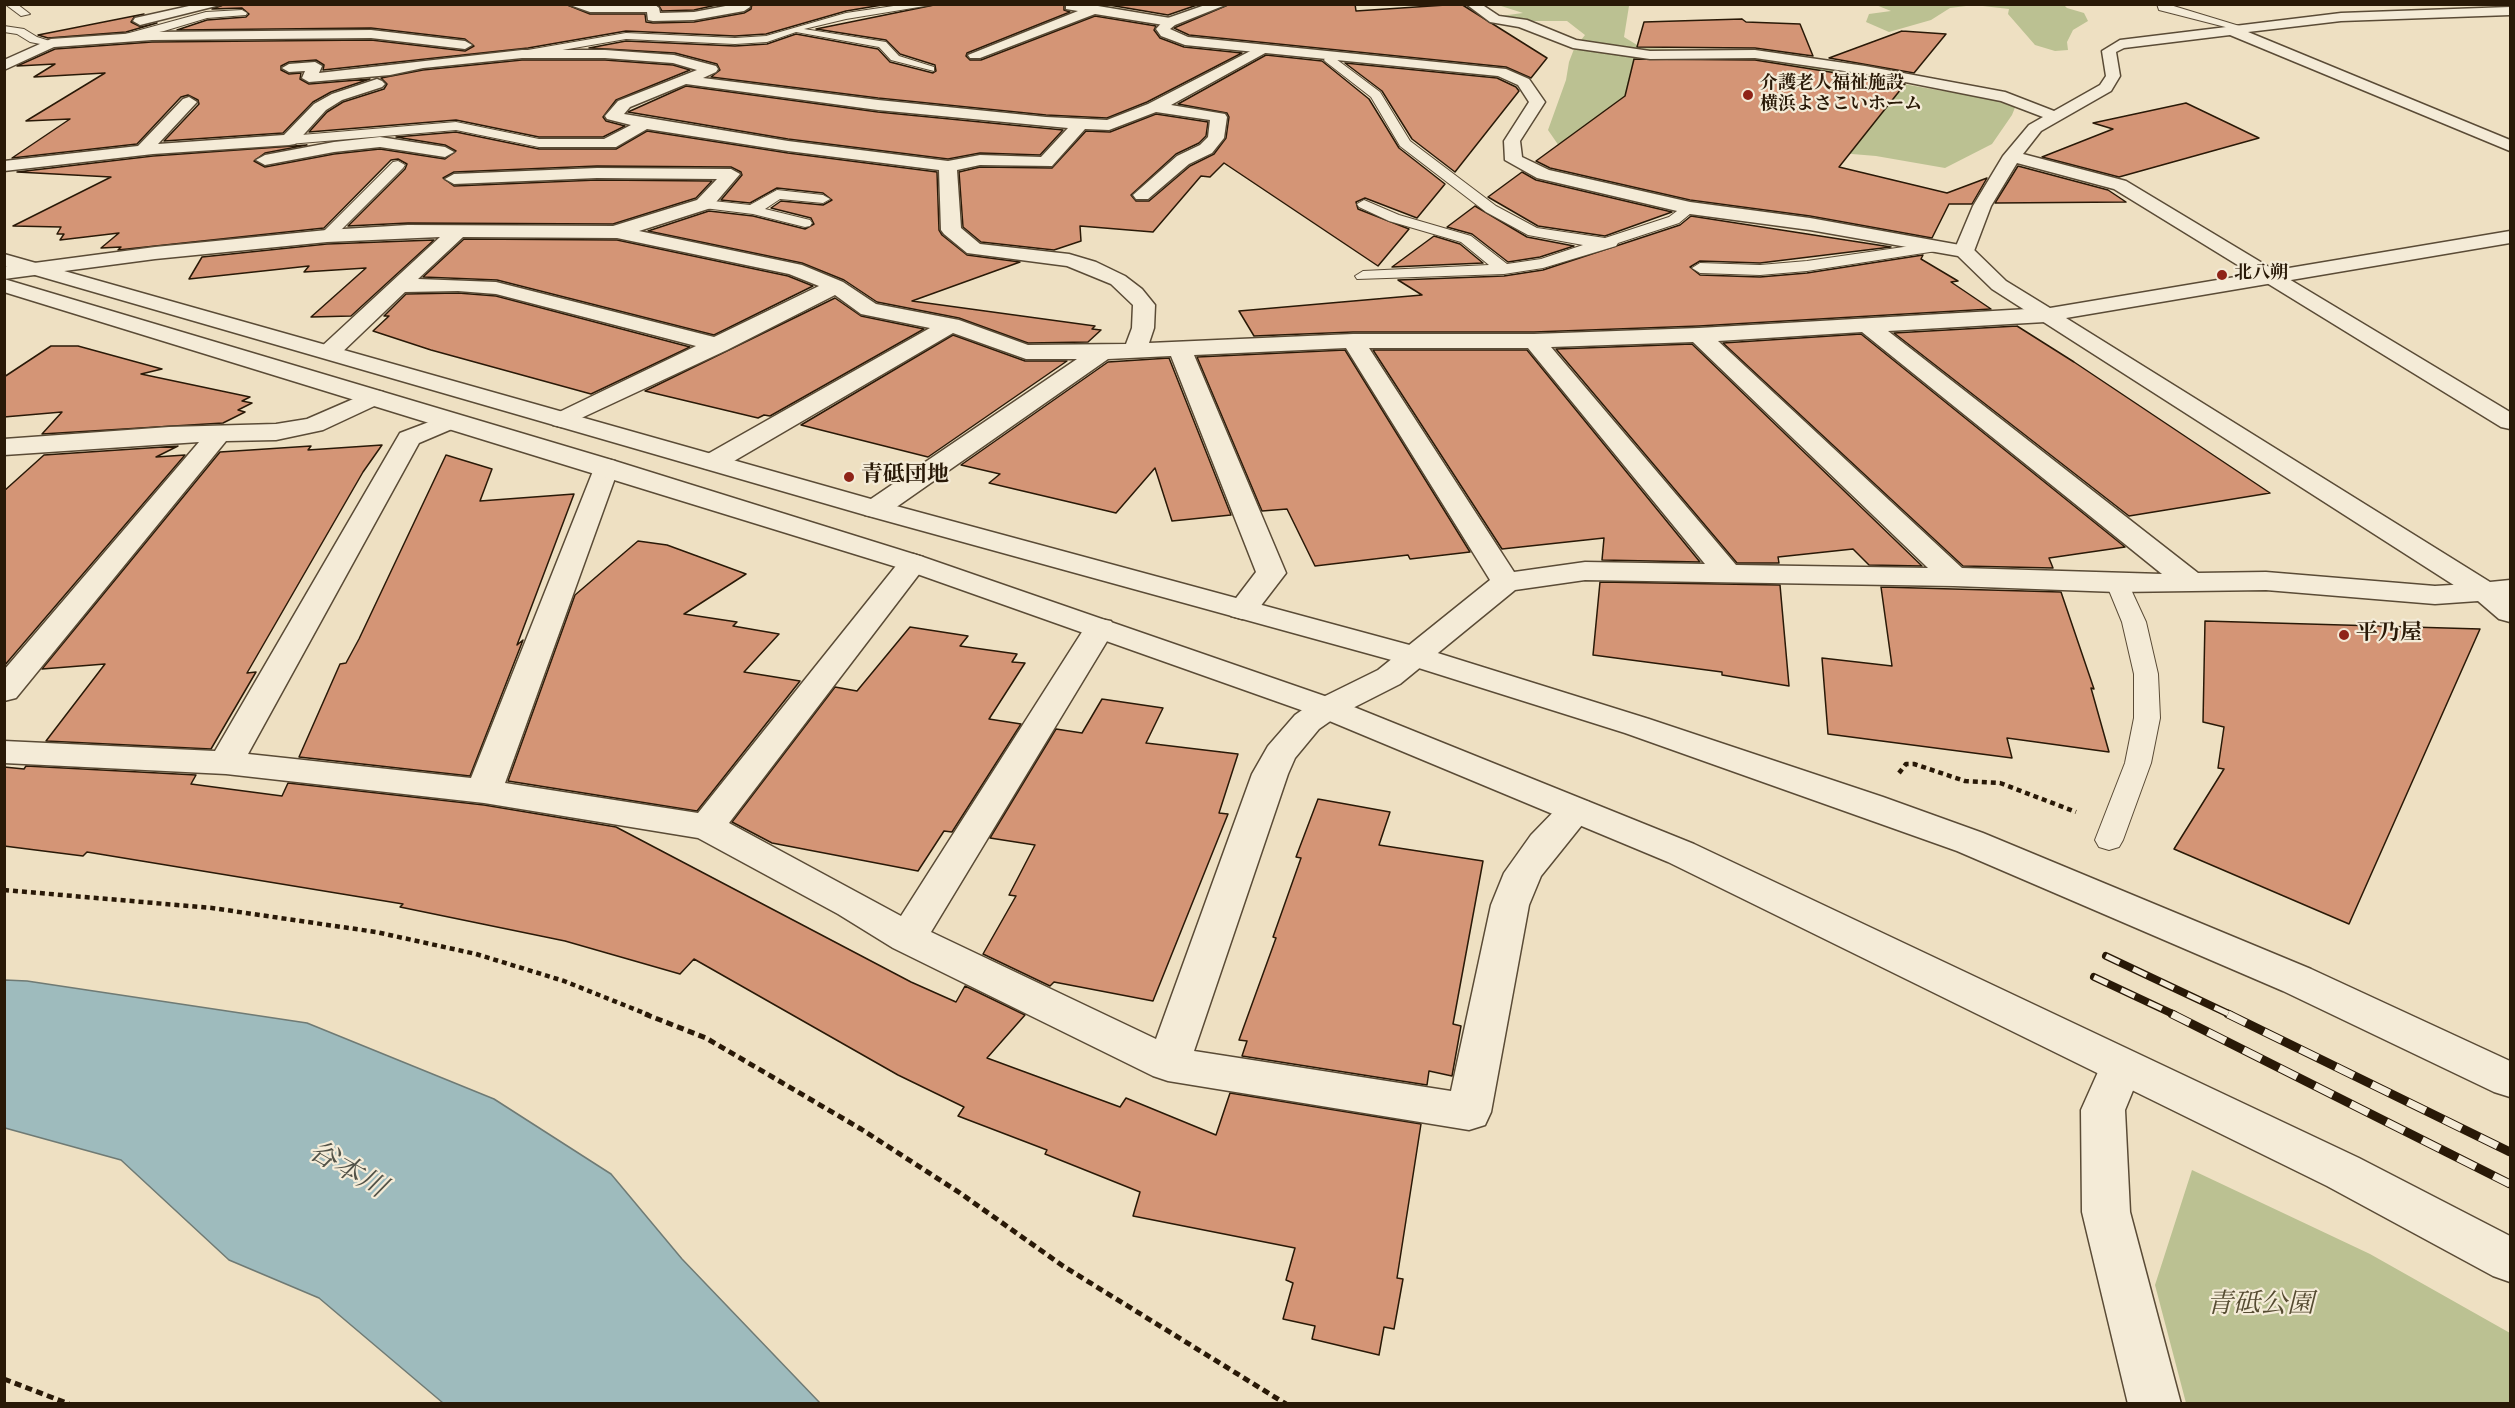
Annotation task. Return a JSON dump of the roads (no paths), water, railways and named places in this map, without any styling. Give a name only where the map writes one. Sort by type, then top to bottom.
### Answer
[{"type":"street","points":[[4,66],[47,42],[218,4]]},
{"type":"street","points":[[573,4],[590,8],[652,8],[653,17],[694,16],[744,7]]},
{"type":"street","points":[[1058,4],[1170,22]]},
{"type":"street","points":[[1222,4],[1170,22],[1163,29],[1166,33],[1185,41],[1501,72],[1524,82],[1537,102],[1512,141],[1514,159],[1543,174],[1690,208],[1810,224],[1964,251],[1999,285],[2045,315],[2498,590],[2511,613]]},
{"type":"street","points":[[1472,4],[1495,19],[1522,23],[1573,44],[1650,55],[1755,54],[1864,70],[2005,97],[2054,116]]},
{"type":"street","points":[[975,55],[1093,10]]},
{"type":"street","points":[[1964,251],[1982,206],[2012,156],[2035,128],[2106,88],[2113,76],[2109,51],[2120,44],[2340,17],[2511,11]]},
{"type":"street","points":[[2235,29],[2511,146]]},
{"type":"street","points":[[47,42],[183,35],[371,34],[432,42],[539,49]]},
{"type":"street","points":[[686,80],[878,105],[1109,125],[1154,107],[1216,76],[1262,49]]},
{"type":"street","points":[[957,51],[994,61]]},
{"type":"street","points":[[289,68],[315,66],[309,78],[390,71],[444,61],[522,54],[605,54],[674,59],[711,69],[624,104],[614,116],[645,124],[788,146],[948,166],[980,160],[1046,162],[1080,124]]},
{"type":"street","points":[[4,166],[142,150],[289,140],[320,107],[337,97],[378,84],[393,74],[390,71]]},
{"type":"street","points":[[142,150],[189,102]]},
{"type":"street","points":[[1142,195],[1183,160],[1206,149],[1216,138],[1219,117],[1154,107]]},
{"type":"street","points":[[610,143],[645,124]]},
{"type":"street","points":[[239,145],[249,167],[334,147],[380,142],[445,153]]},
{"type":"street","points":[[2012,156],[2120,185],[2511,422]]},
{"type":"street","points":[[948,166],[951,230],[974,249],[1069,260],[1089,266],[1118,280],[1136,293],[1144,305],[1143,328],[1135,349]]},
{"type":"street","points":[[454,179],[597,173],[731,174],[704,204],[617,232]]},
{"type":"street","points":[[4,273],[155,253],[327,236],[458,231],[617,232],[795,269],[836,286],[869,309],[951,325],[1026,352],[1102,352],[1353,341],[1534,341],[1699,335],[2045,315],[2511,237]]},
{"type":"street","points":[[329,352],[402,286],[458,231]]},
{"type":"street","points":[[4,260],[875,509],[1417,657],[1743,761],[1970,842],[2297,980],[2511,1080]]},
{"type":"street","points":[[4,285],[606,467],[913,563],[1327,708],[1576,810],[1764,892],[2343,1172],[2511,1260]]},
{"type":"street","points":[[402,286],[458,285],[495,288],[719,345]]},
{"type":"street","points":[[562,420],[836,286]]},
{"type":"street","points":[[713,462],[951,325]]},
{"type":"street","points":[[1867,325],[2191,582]]},
{"type":"street","points":[[1699,335],[1954,577]]},
{"type":"street","points":[[1353,341],[1506,582]]},
{"type":"street","points":[[1534,341],[1727,572]]},
{"type":"street","points":[[1179,347],[1271,573],[1242,610]]},
{"type":"street","points":[[875,509],[1102,352]]},
{"type":"street","points":[[5,447],[169,435],[276,432],[314,424],[374,397]]},
{"type":"street","points":[[226,764],[409,438],[450,421]]},
{"type":"street","points":[[4,691],[218,435]]},
{"type":"street","points":[[484,791],[606,467]]},
{"type":"street","points":[[707,827],[913,563]]},
{"type":"street","points":[[1168,1064],[1270,774],[1292,737],[1307,722],[1327,708],[1389,677],[1417,657],[1506,582],[1585,571],[1727,572],[2116,583],[2266,582],[2435,595],[2498,590]]},
{"type":"street","points":[[907,938],[1100,628]]},
{"type":"street","points":[[4,752],[226,764],[484,791],[707,827],[852,904],[907,938],[1168,1064],[1468,1112],[1510,905],[1523,873],[1544,844],[1576,810]]},
{"type":"street","points":[[2121,1066],[2103,1110],[2106,1212],[2155,1404]]},
{"type":"lane","points":[[9,4],[25,14]]},
{"type":"lane","points":[[522,54],[539,49],[626,36],[767,39],[789,30],[846,16],[932,4]]},
{"type":"lane","points":[[2162,4],[2163,8],[2235,29]]},
{"type":"lane","points":[[116,38],[160,29],[206,15],[242,13]]},
{"type":"lane","points":[[4,29],[20,31],[34,40],[47,42]]},
{"type":"lane","points":[[789,30],[882,44],[895,58],[930,69]]},
{"type":"lane","points":[[1333,54],[1330,60],[1376,95],[1405,144],[1491,210],[1541,234],[1611,243]]},
{"type":"lane","points":[[289,140],[456,126],[539,143],[569,145],[610,143]]},
{"type":"lane","points":[[327,236],[398,165]]},
{"type":"lane","points":[[753,210],[777,194],[823,199]]},
{"type":"lane","points":[[704,204],[753,210],[805,223]]},
{"type":"lane","points":[[1364,204],[1394,218],[1466,239],[1504,269]]},
{"type":"lane","points":[[1364,276],[1504,269],[1543,263],[1611,243],[1674,220],[1690,208]]},
{"type":"lane","points":[[1700,268],[1760,270],[1807,266],[1938,247]]},
{"type":"lane","points":[[2111,833],[2138,763],[2147,718],[2146,674],[2134,622],[2116,583]]},
{"type":"water","name":"谷本川","points":[[5,980],[27,981],[307,1023],[494,1099],[611,1174],[682,1259],[820,1403],[443,1403],[319,1298],[229,1260],[121,1160],[5,1128]]},
{"type":"railway","points":[[2106,956],[2231,1015]]},
{"type":"railway","points":[[2094,977],[2175,1015]]},
{"type":"railway","points":[[2172,1014],[2510,1184]]},
{"type":"railway","points":[[2228,1014],[2510,1152]]},
{"type":"place","name":"介護老人福祉施設 横浜よさこいホーム","points":[[1748,95]]},
{"type":"place","name":"北八朔","points":[[2222,275]]},
{"type":"place","name":"青砥団地","points":[[849,477]]},
{"type":"place","name":"平乃屋","points":[[2344,635]]},
{"type":"park label","name":"青砥公園","points":[[2260,1307]]}]
